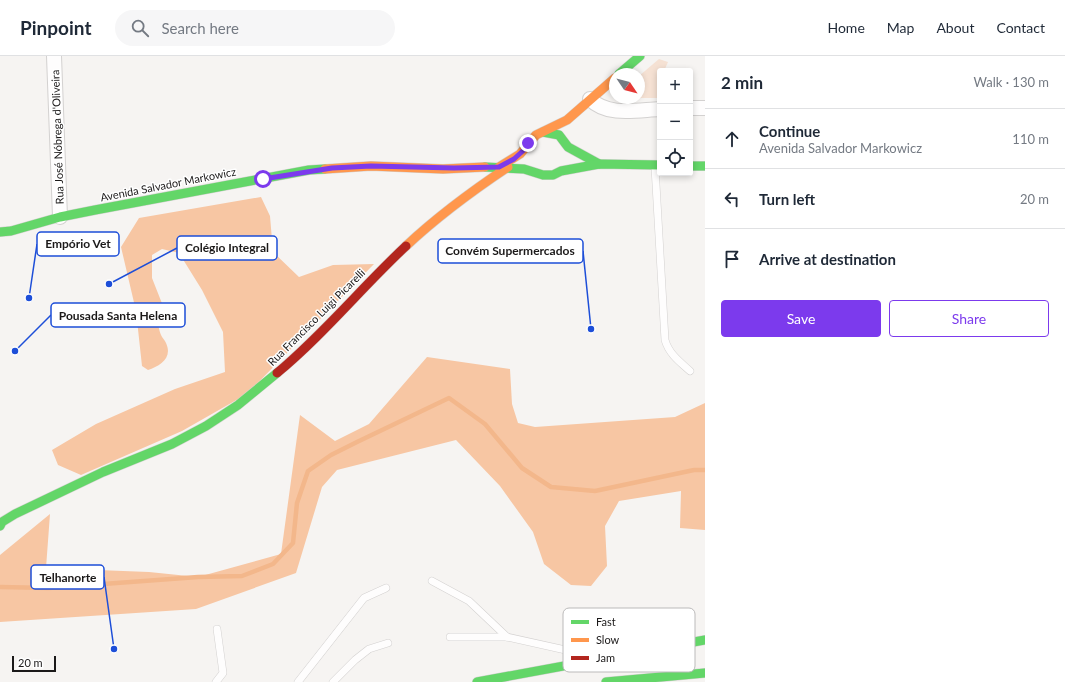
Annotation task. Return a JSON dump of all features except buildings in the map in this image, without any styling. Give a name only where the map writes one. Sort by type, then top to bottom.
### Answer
[{"type":"street","name":"Rua José Nóbrega d'Oliveira","points":[[54,56],[60,217]]},
{"type":"street","points":[[626,68],[640,56]]},
{"type":"street","points":[[609,83],[560,124],[536,135],[526,148],[527,164],[533,172],[543,175],[553,175],[561,171],[599,164],[657,165]]},
{"type":"street","points":[[590,99],[599,106],[610,110],[657,109]]},
{"type":"street","points":[[693,108],[705,108]]},
{"type":"street","points":[[561,171],[567,163],[569,132],[574,113]]},
{"type":"street","points":[[543,132],[558,135],[568,147],[599,164]]},
{"type":"street","name":"Rua Francisco Luigi Picarelli","points":[[1,523],[103,472],[172,444],[206,426],[238,405],[294,359],[374,276],[434,220],[504,167],[526,148]]},
{"type":"street","name":"Avenida Salvador Markowicz","points":[[0,232],[11,231],[60,217],[309,170],[371,166],[454,168],[504,167],[533,172]]},
{"type":"street","points":[[693,166],[705,166]]},
{"type":"street","points":[[454,168],[467,181],[464,196]]},
{"type":"street","name":"Avenida Salvador Markowicz","points":[[0,237],[11,231]]},
{"type":"street","points":[[695,642],[705,640]]},
{"type":"street","points":[[477,682],[563,667]]},
{"type":"street","points":[[606,682],[705,673]]},
{"type":"lane","points":[[658,176],[665,340],[667,348],[690,371]]},
{"type":"lane","points":[[432,581],[469,601],[507,637]]},
{"type":"lane","points":[[298,682],[364,598],[386,588]]},
{"type":"lane","points":[[216,682],[223,673],[217,629]]},
{"type":"lane","points":[[450,637],[507,637],[563,649]]},
{"type":"lane","points":[[333,682],[355,660],[369,649],[388,643]]},
{"type":"shaded area","points":[[659,59],[668,62],[665,68],[657,68],[657,98],[645,98],[645,71]]},
{"type":"shaded area","points":[[261,197],[270,216],[273,252],[299,277],[333,265],[374,264],[247,394],[182,431],[81,475],[58,465],[52,450],[96,424],[175,389],[225,372],[223,332],[202,290],[179,253],[162,249],[152,255],[152,278],[163,306],[156,313],[161,336],[166,343],[168,353],[164,361],[157,366],[148,370],[142,366],[136,311],[121,247],[139,218]]},
{"type":"shaded area","points":[[427,357],[510,369],[512,404],[518,423],[535,427],[675,417],[705,403],[705,530],[680,528],[681,491],[619,501],[605,526],[607,566],[591,586],[571,585],[544,564],[533,532],[500,486],[456,440],[337,470],[322,487],[296,573],[196,609],[0,622],[0,555],[50,514],[46,568],[149,572],[198,577],[281,554],[300,415],[335,441],[369,424]]},
{"type":"waterway","points":[[0,587],[49,588],[198,577],[242,576],[273,564],[293,543],[297,503],[308,471],[331,455],[449,398],[485,424],[522,468],[551,487],[595,491],[694,470],[705,470]]},
{"type":"traffic: fast","points":[[626,68],[640,56]]},
{"type":"traffic: fast","points":[[543,132],[559,135],[568,147],[599,164]]},
{"type":"traffic: fast","points":[[485,167],[524,169],[543,175],[553,175],[561,171],[599,164],[657,165]]},
{"type":"traffic: fast","points":[[693,166],[705,166]]},
{"type":"traffic: fast","points":[[0,232],[11,231],[60,217],[95,210],[309,170],[325,169]]},
{"type":"traffic: fast","points":[[0,526],[2,522],[15,514],[103,472],[172,444],[206,426],[238,405],[277,373]]},
{"type":"traffic: fast","points":[[695,642],[705,640]]},
{"type":"traffic: fast","points":[[477,682],[563,666]]},
{"type":"traffic: fast","points":[[606,682],[705,673]]},
{"type":"traffic: slow","points":[[499,167],[520,154],[536,135],[567,120],[609,83]]},
{"type":"traffic: slow","points":[[325,169],[371,166],[443,169],[485,167]]},
{"type":"traffic: slow","points":[[406,246],[430,224],[481,185],[508,167]]},
{"type":"traffic: jam","points":[[277,373],[310,343],[406,246]]},
{"type":"place","name":"Colégio Integral","points":[[109,284]]},
{"type":"place","name":"Empório Vet","points":[[29,298]]},
{"type":"place","name":"Convém Supermercados","points":[[591,329]]},
{"type":"place","name":"Pousada Santa Helena","points":[[15,351]]},
{"type":"place","name":"Telhanorte","points":[[114,649]]},
{"type":"route","points":[[263,179],[309,170],[371,166],[443,168],[499,167],[514,159],[526,148],[528,143]]}]
